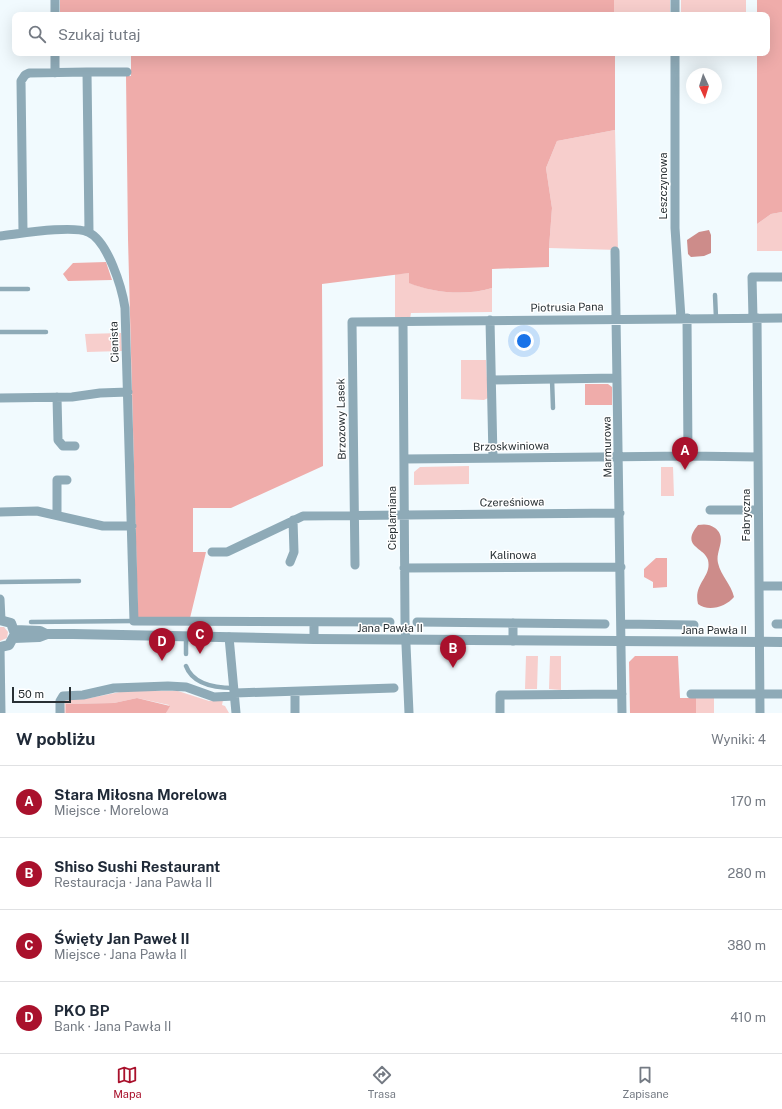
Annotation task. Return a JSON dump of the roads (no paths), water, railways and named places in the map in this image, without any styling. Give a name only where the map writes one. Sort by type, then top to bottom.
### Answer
[{"type":"street","points":[[55,0],[55,12]]},
{"type":"street","points":[[675,0],[675,12]]},
{"type":"street","points":[[55,56],[56,73]]},
{"type":"street","name":"Leszczynowa","points":[[675,56],[675,228],[684,318],[688,456]]},
{"type":"street","points":[[0,236],[23,232],[77,230],[89,232],[87,72]]},
{"type":"street","points":[[23,232],[20,81],[24,75],[29,73],[127,72]]},
{"type":"street","name":"Cienista","points":[[89,232],[99,242],[108,256],[122,294],[125,308],[134,621]]},
{"type":"street","name":"Marmurowa","points":[[615,251],[621,567],[622,713]]},
{"type":"street","name":"Fabryczna","points":[[760,713],[758,457],[755,318],[752,277],[782,277]]},
{"type":"street","name":"Piotrusia Pana","points":[[352,322],[403,323],[490,320],[782,318]]},
{"type":"street","points":[[490,320],[493,458]]},
{"type":"street","name":"Brzozowy Lasek","points":[[352,322],[355,565]]},
{"type":"street","name":"Cieplarniana","points":[[403,323],[404,568],[409,713]]},
{"type":"street","points":[[492,380],[617,378]]},
{"type":"street","points":[[0,398],[57,398],[78,397],[100,393],[128,392]]},
{"type":"street","points":[[57,398],[58,440],[63,446],[75,446]]},
{"type":"street","name":"Brzoskwiniowa","points":[[404,459],[688,456],[758,457]]},
{"type":"street","points":[[57,514],[57,480],[67,480]]},
{"type":"street","points":[[710,510],[758,510]]},
{"type":"street","points":[[0,512],[37,511],[57,514],[103,526],[132,526]]},
{"type":"street","name":"Czereśniowa","points":[[212,552],[227,552],[303,516],[620,513]]},
{"type":"street","points":[[290,562],[294,552],[293,520]]},
{"type":"street","name":"Kalinowa","points":[[404,568],[621,567]]},
{"type":"street","points":[[759,586],[782,586]]},
{"type":"street","points":[[0,598],[0,620],[8,621],[14,634],[9,645],[0,647],[1,713]]},
{"type":"street","points":[[134,621],[390,622]]},
{"type":"street","points":[[314,622],[314,640]]},
{"type":"street","points":[[417,622],[605,624]]},
{"type":"street","points":[[512,623],[513,641]]},
{"type":"street","points":[[621,624],[694,625]]},
{"type":"street","name":"Jana Pawła II","points":[[14,634],[40,631],[46,634],[314,640],[782,642]]},
{"type":"street","points":[[229,637],[236,713]]},
{"type":"street","points":[[60,713],[60,701],[63,696],[83,695],[114,688],[179,686],[192,689],[208,696],[235,692],[295,692],[394,688]]},
{"type":"street","points":[[295,692],[295,713]]},
{"type":"street","points":[[500,713],[500,695],[622,694]]},
{"type":"street","points":[[691,694],[782,694]]},
{"type":"lane","points":[[0,289],[28,288]]},
{"type":"lane","points":[[715,294],[716,318]]},
{"type":"lane","points":[[0,332],[46,332]]},
{"type":"lane","points":[[552,380],[552,408]]},
{"type":"lane","points":[[0,582],[79,581]]},
{"type":"lane","points":[[32,622],[134,621]]},
{"type":"lane","points":[[186,636],[186,654]]},
{"type":"lane","points":[[186,666],[189,674],[198,681],[235,692]]},
{"type":"place","name":"Stara Miłosna Morelowa","points":[[685,470]]},
{"type":"place","name":"Święty Jan Paweł II","points":[[200,654]]},
{"type":"place","name":"PKO BP","points":[[162,661]]},
{"type":"place","name":"Shiso Sushi Restaurant","points":[[453,668]]}]
